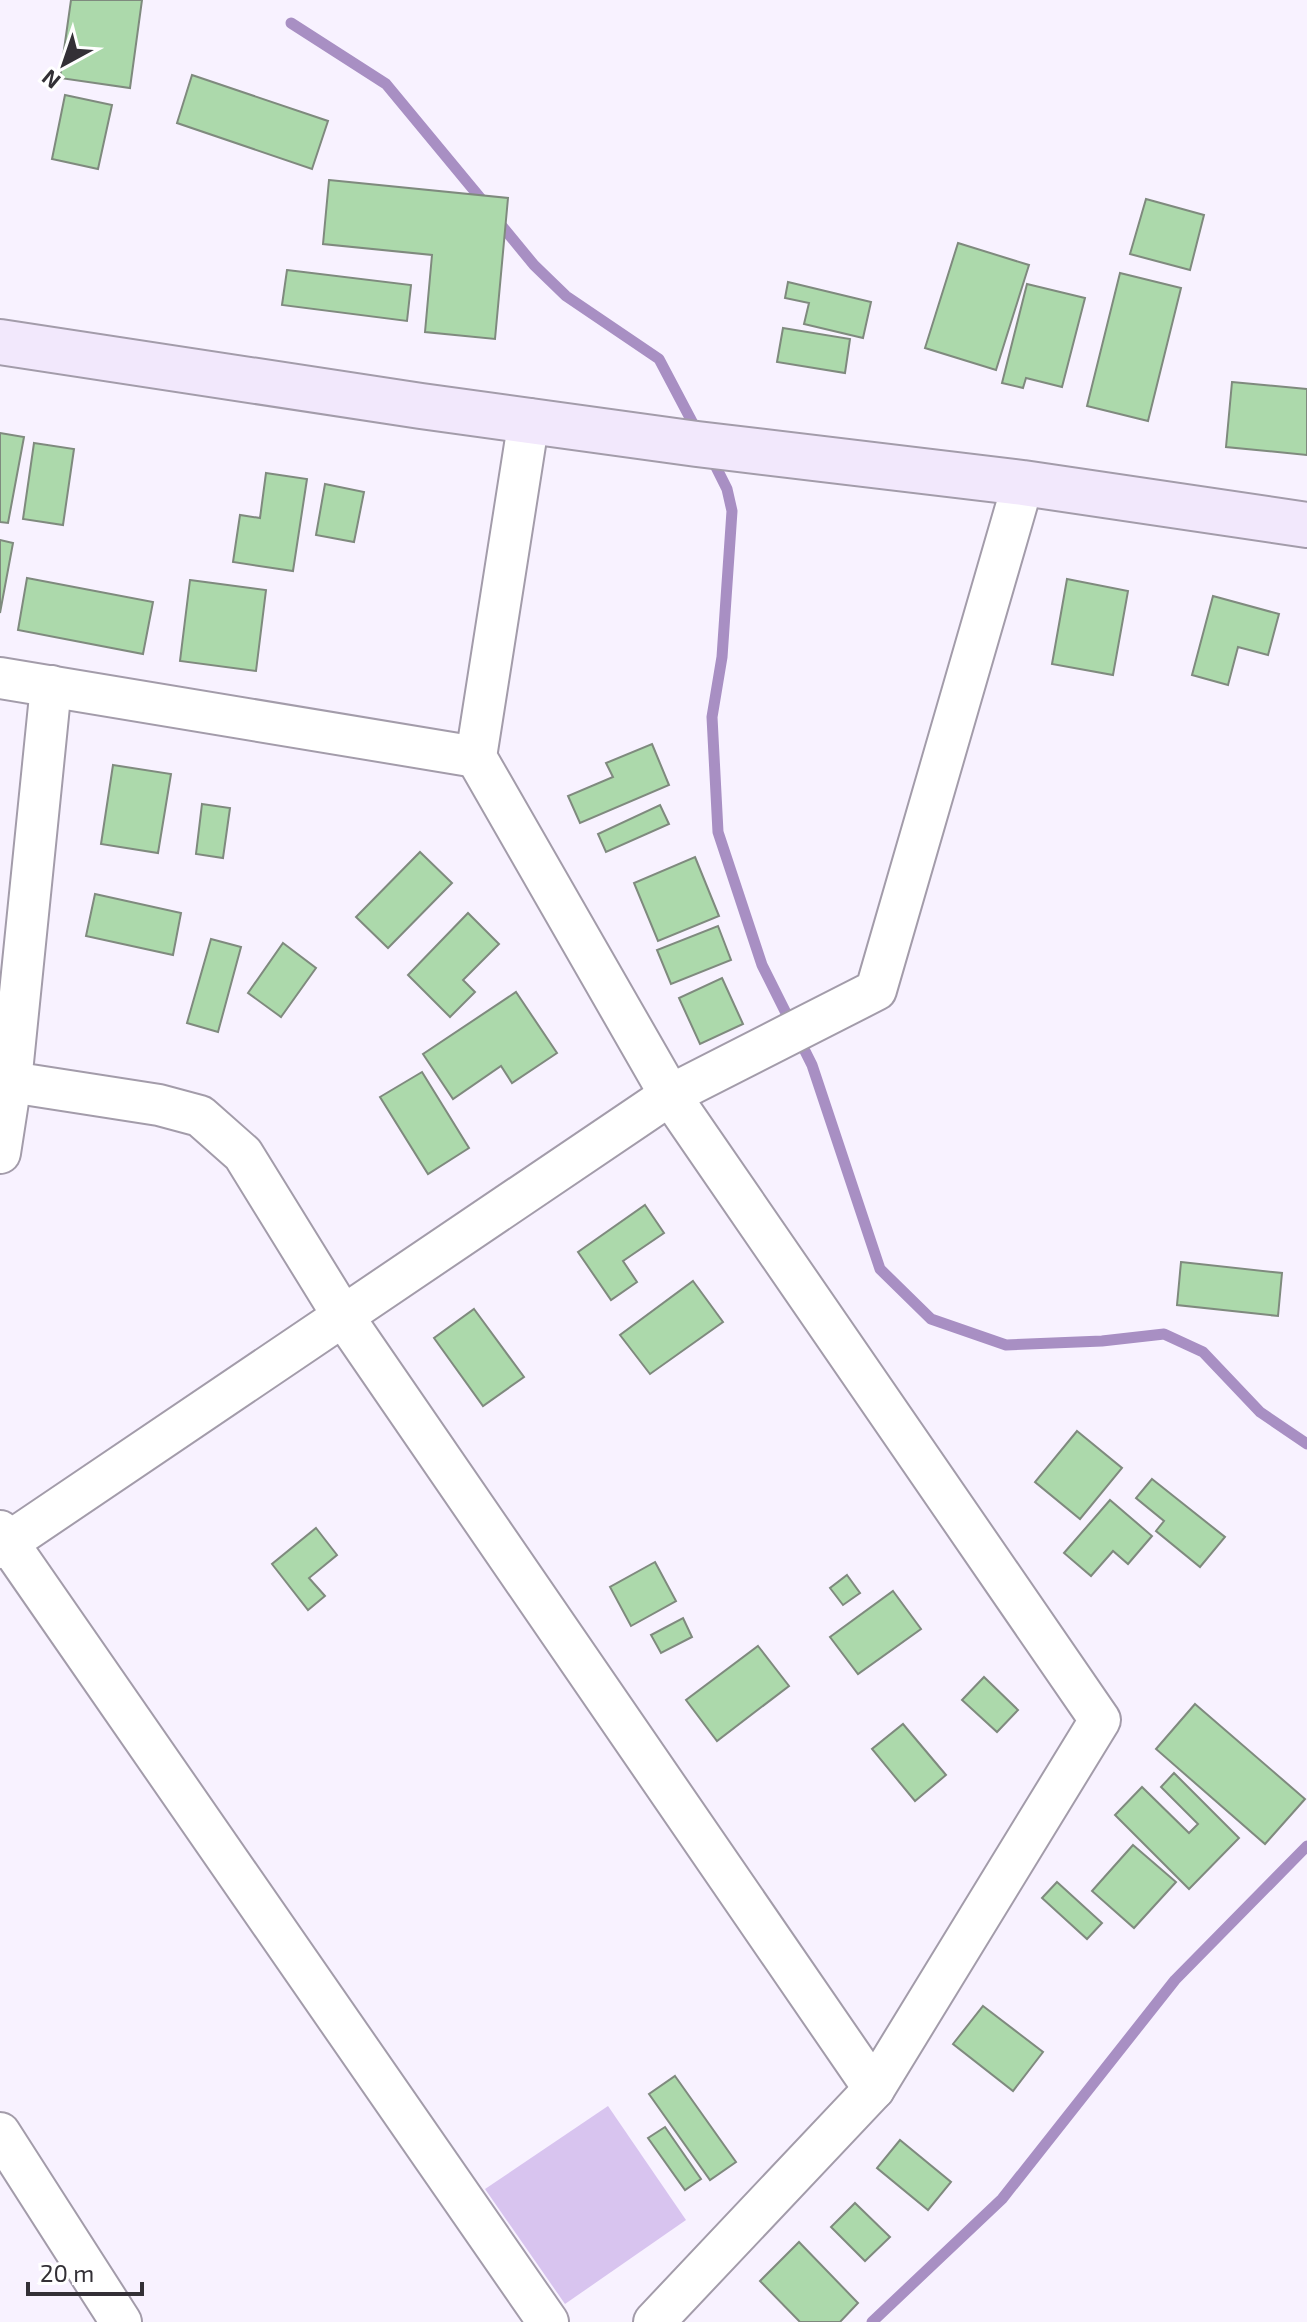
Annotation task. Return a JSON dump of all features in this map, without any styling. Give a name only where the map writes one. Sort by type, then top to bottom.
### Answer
[{"type":"main road","points":[[0,342],[421,406],[697,444],[1023,483],[1307,525]]},
{"type":"street","points":[[529,419],[476,757],[670,1095],[1100,1720],[874,2089],[654,2322]]},
{"type":"street","points":[[548,2322],[3,1541],[670,1095],[876,990],[1023,483]]},
{"type":"street","points":[[0,678],[476,757]]},
{"type":"street","points":[[0,1153],[11,1082],[51,686]]},
{"type":"street","points":[[11,1082],[159,1105],[200,1116],[243,1154],[343,1316],[874,2089]]},
{"type":"street","points":[[0,2133],[121,2322]]},
{"type":"shaded area","points":[[608,2106],[686,2220],[565,2304],[485,2189]]},
{"type":"building","points":[[71,0],[142,0],[130,88],[60,78]]},
{"type":"building","points":[[192,75],[328,121],[312,169],[177,123]]},
{"type":"building","points":[[65,95],[112,105],[98,169],[52,159]]},
{"type":"building","points":[[329,180],[508,198],[495,339],[425,332],[432,255],[323,244]]},
{"type":"building","points":[[1146,199],[1204,215],[1190,270],[1130,254]]},
{"type":"building","points":[[958,243],[1029,265],[996,370],[925,348]]},
{"type":"building","points":[[287,270],[411,285],[407,321],[282,305]]},
{"type":"building","points":[[1120,273],[1181,288],[1148,421],[1087,406]]},
{"type":"building","points":[[788,282],[871,302],[863,338],[804,324],[809,303],[785,298]]},
{"type":"building","points":[[1027,284],[1085,298],[1062,387],[1026,378],[1023,388],[1002,383]]},
{"type":"building","points":[[783,328],[850,339],[845,373],[777,362]]},
{"type":"building","points":[[1232,382],[1307,389],[1307,455],[1226,447]]},
{"type":"building","points":[[0,433],[24,437],[8,523],[0,522]]},
{"type":"building","points":[[34,443],[74,449],[63,525],[23,519]]},
{"type":"building","points":[[266,473],[307,479],[293,571],[233,562],[240,515],[260,518]]},
{"type":"building","points":[[325,484],[364,492],[354,542],[316,535]]},
{"type":"building","points":[[0,540],[13,543],[0,613]]},
{"type":"building","points":[[27,578],[153,602],[143,654],[18,630]]},
{"type":"building","points":[[1067,579],[1128,591],[1113,675],[1052,664]]},
{"type":"building","points":[[190,580],[266,590],[256,671],[180,661]]},
{"type":"building","points":[[1213,596],[1279,614],[1268,655],[1238,647],[1228,685],[1192,675]]},
{"type":"building","points":[[652,744],[669,785],[580,823],[568,796],[613,777],[606,763]]},
{"type":"building","points":[[113,765],[171,774],[158,853],[101,844]]},
{"type":"building","points":[[202,804],[230,808],[223,858],[196,854]]},
{"type":"building","points":[[660,805],[669,824],[606,852],[598,834]]},
{"type":"building","points":[[420,852],[452,883],[388,948],[356,917]]},
{"type":"building","points":[[695,857],[719,916],[658,941],[634,883]]},
{"type":"building","points":[[95,894],[181,913],[173,955],[86,936]]},
{"type":"building","points":[[468,913],[499,944],[463,980],[475,992],[450,1017],[408,975]]},
{"type":"building","points":[[718,926],[731,960],[671,984],[657,950]]},
{"type":"building","points":[[211,939],[241,947],[218,1032],[187,1023]]},
{"type":"building","points":[[283,943],[316,968],[281,1017],[248,993]]},
{"type":"building","points":[[722,978],[743,1024],[700,1044],[679,998]]},
{"type":"building","points":[[516,992],[557,1053],[512,1083],[501,1066],[453,1099],[423,1054]]},
{"type":"building","points":[[422,1072],[469,1148],[428,1174],[380,1097]]},
{"type":"building","points":[[645,1205],[664,1233],[623,1261],[637,1282],[611,1300],[578,1252]]},
{"type":"building","points":[[1181,1262],[1282,1273],[1278,1316],[1177,1305]]},
{"type":"building","points":[[693,1281],[723,1322],[650,1374],[620,1335]]},
{"type":"building","points":[[474,1309],[524,1377],[483,1406],[434,1338]]},
{"type":"building","points":[[1077,1431],[1122,1468],[1080,1519],[1035,1482]]},
{"type":"building","points":[[1152,1479],[1225,1537],[1200,1567],[1156,1531],[1164,1521],[1136,1498]]},
{"type":"building","points":[[1110,1500],[1152,1536],[1128,1564],[1113,1551],[1091,1576],[1064,1553]]},
{"type":"building","points":[[316,1528],[337,1555],[309,1578],[325,1596],[308,1610],[272,1564]]},
{"type":"building","points":[[655,1562],[676,1601],[631,1626],[610,1587]]},
{"type":"building","points":[[847,1575],[860,1593],[843,1605],[830,1588]]},
{"type":"building","points":[[893,1591],[921,1629],[858,1674],[830,1637]]},
{"type":"building","points":[[683,1618],[692,1637],[661,1653],[651,1635]]},
{"type":"building","points":[[758,1646],[789,1686],[717,1741],[686,1700]]},
{"type":"building","points":[[984,1677],[1018,1710],[997,1732],[962,1700]]},
{"type":"building","points":[[1195,1704],[1305,1799],[1265,1844],[1156,1749]]},
{"type":"building","points":[[903,1724],[946,1775],[915,1801],[872,1749]]},
{"type":"building","points":[[1174,1773],[1239,1838],[1189,1889],[1115,1815],[1142,1787],[1189,1833],[1198,1824],[1161,1787]]},
{"type":"building","points":[[1133,1845],[1176,1882],[1134,1928],[1092,1891]]},
{"type":"building","points":[[1057,1882],[1102,1923],[1087,1939],[1042,1898]]},
{"type":"building","points":[[983,2006],[1043,2052],[1013,2091],[953,2044]]},
{"type":"building","points":[[675,2076],[736,2162],[710,2180],[649,2094]]},
{"type":"building","points":[[665,2127],[701,2179],[685,2190],[648,2138]]},
{"type":"building","points":[[900,2140],[951,2182],[928,2210],[877,2168]]},
{"type":"building","points":[[855,2203],[890,2237],[865,2261],[831,2227]]},
{"type":"building","points":[[799,2242],[858,2303],[840,2322],[800,2322],[760,2281]]},
{"type":"waterway","points":[[291,23],[386,84],[487,206]]},
{"type":"waterway","points":[[497,220],[534,265],[566,296],[659,359],[698,433]]},
{"type":"waterway","points":[[710,455],[727,489],[732,511],[722,657],[712,717],[718,832],[762,965],[812,1065],[880,1269],[931,1319],[1006,1345],[1102,1341],[1164,1334],[1203,1352],[1260,1412],[1307,1444]]},
{"type":"waterway","points":[[872,2322],[1002,2199],[1175,1980],[1307,1846]]}]
